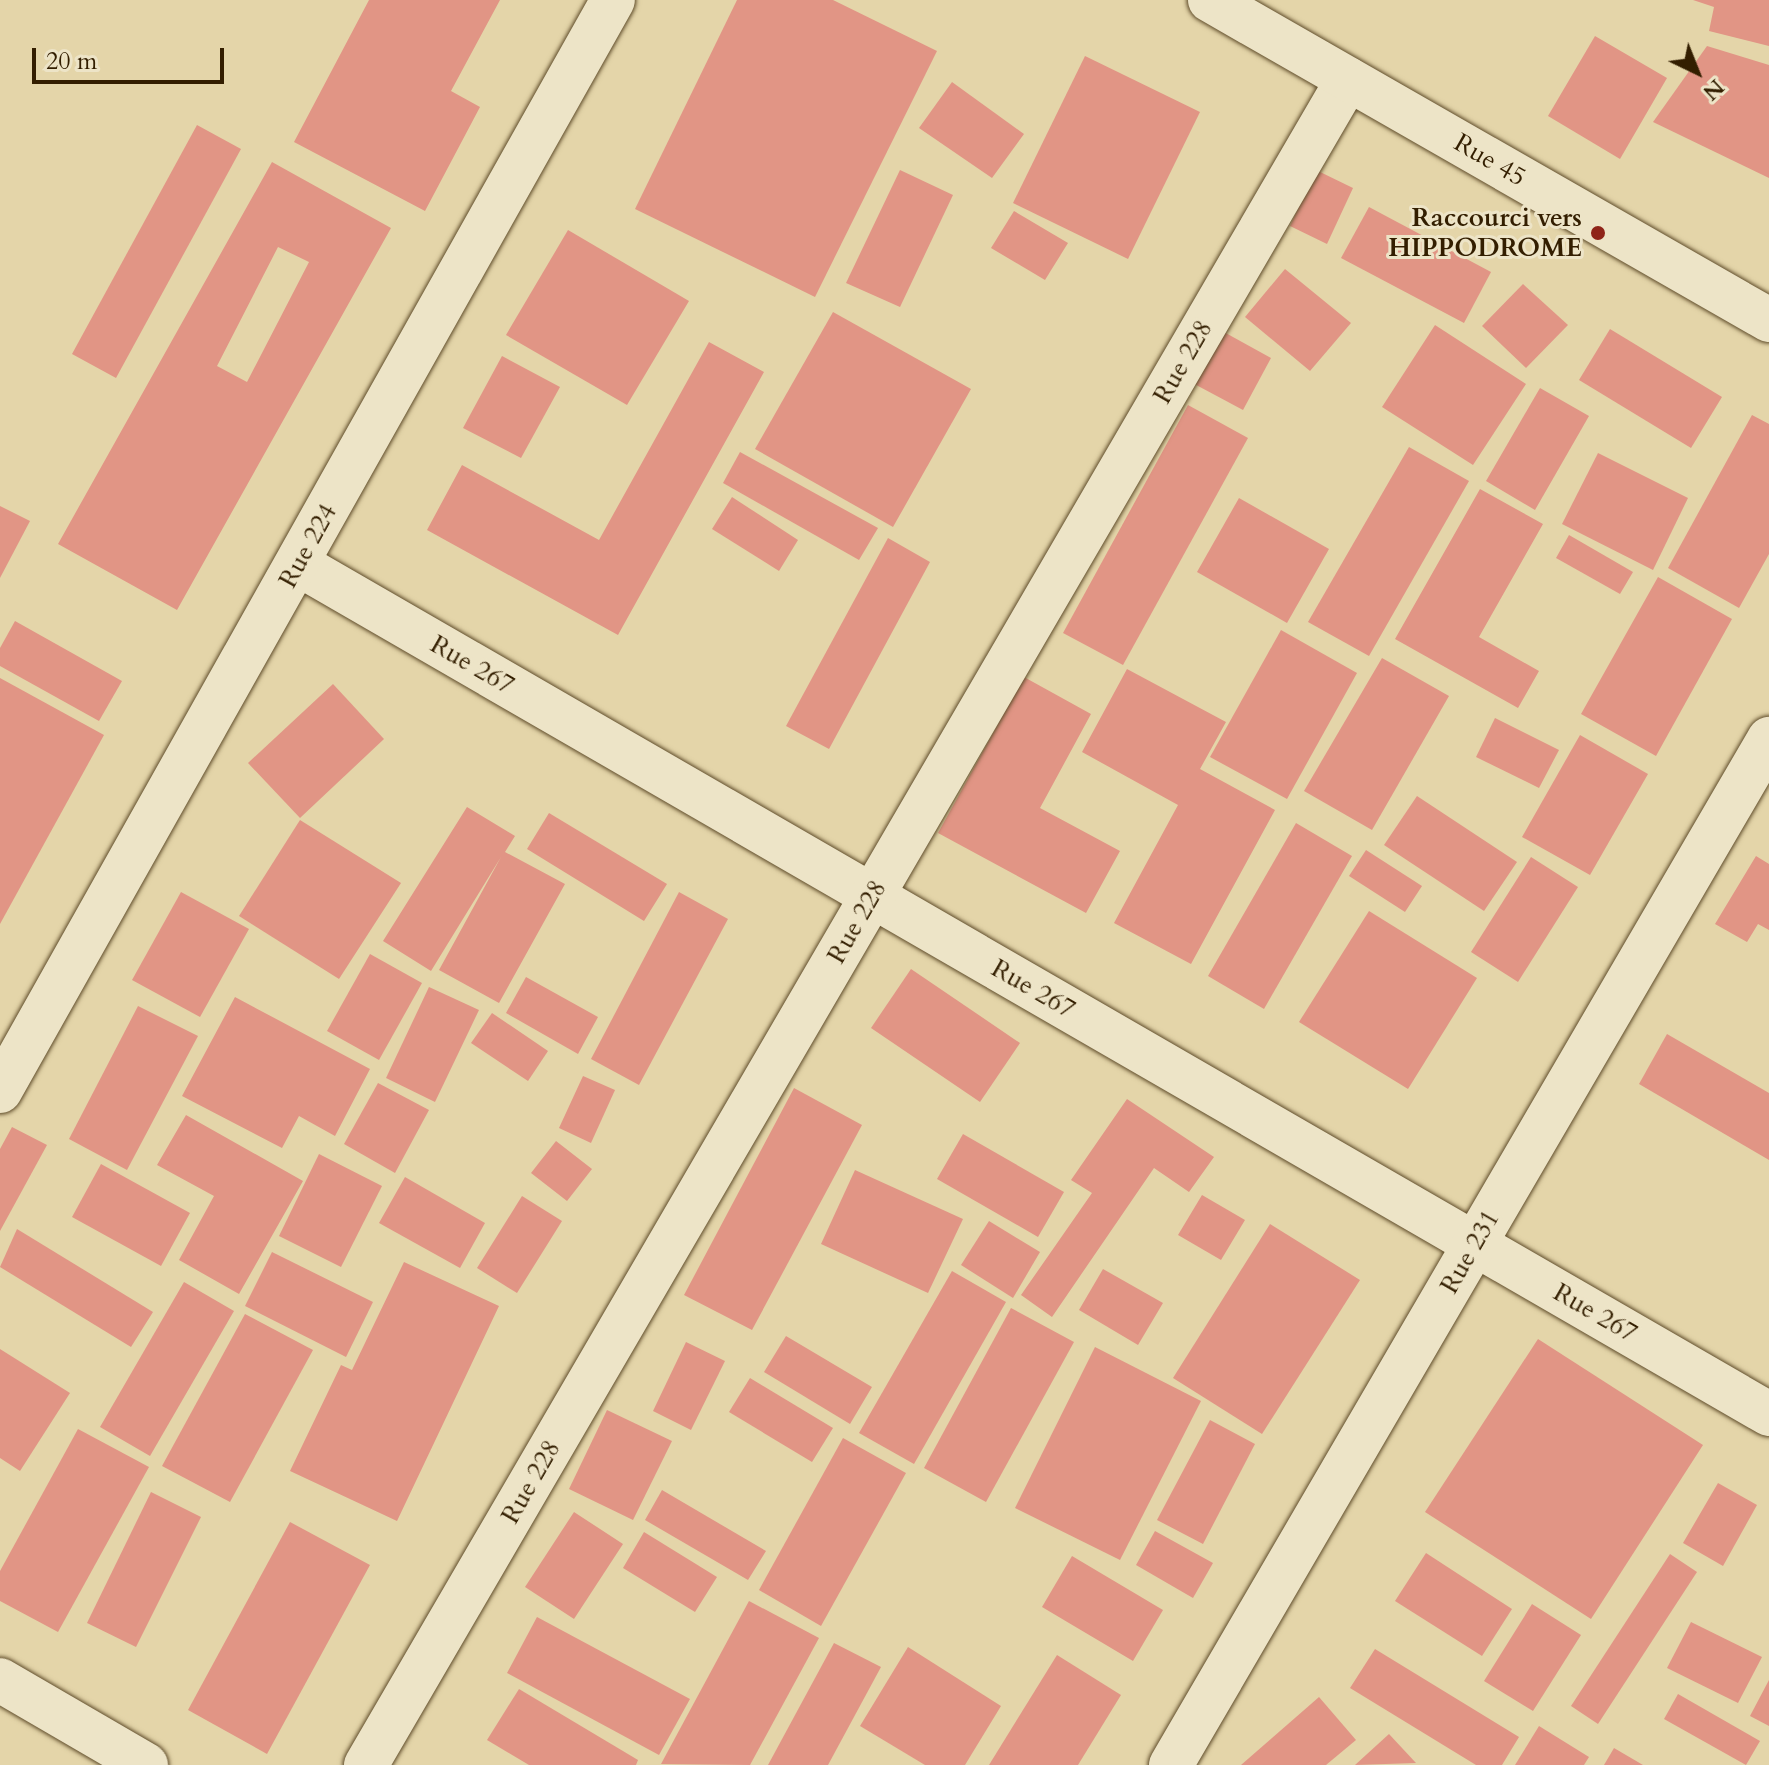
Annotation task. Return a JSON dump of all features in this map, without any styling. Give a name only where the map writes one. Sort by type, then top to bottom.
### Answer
[{"type":"street","name":"Rue 224","points":[[0,1091],[613,0]]},
{"type":"street","name":"Rue 45","points":[[1210,0],[1769,320]]},
{"type":"street","name":"Rue 228","points":[[366,1765],[1348,79]]},
{"type":"street","name":"Rue 267","points":[[298,564],[1769,1414]]},
{"type":"street","name":"Rue 231","points":[[1171,1765],[1769,739]]},
{"type":"street","points":[[0,1680],[146,1765]]},
{"type":"building","points":[[369,0],[500,0],[451,91],[480,107],[425,211],[294,142]]},
{"type":"building","points":[[737,0],[833,0],[937,51],[815,297],[635,209]]},
{"type":"building","points":[[1693,0],[1769,0],[1769,46],[1709,31],[1714,7]]},
{"type":"building","points":[[1595,36],[1667,78],[1620,159],[1548,116]]},
{"type":"building","points":[[1707,46],[1769,65],[1769,178],[1653,122]]},
{"type":"building","points":[[1085,56],[1200,112],[1128,259],[1013,203]]},
{"type":"building","points":[[952,82],[1024,134],[992,178],[919,128]]},
{"type":"building","points":[[197,125],[241,149],[116,378],[72,354]]},
{"type":"building","points":[[272,162],[391,228],[177,610],[58,544]],"holes":[[[278,247],[309,262],[247,382],[217,366]]]},
{"type":"building","points":[[900,170],[953,195],[900,307],[846,283]]},
{"type":"building","points":[[1316,170],[1353,188],[1327,244],[1290,226]]},
{"type":"building","points":[[1369,207],[1491,272],[1464,323],[1341,258]]},
{"type":"building","points":[[1014,211],[1068,243],[1045,280],[991,248]]},
{"type":"building","points":[[568,230],[689,301],[627,405],[506,335]]},
{"type":"building","points":[[1285,269],[1351,323],[1310,371],[1245,317]]},
{"type":"building","points":[[1523,284],[1568,325],[1526,368],[1482,326]]},
{"type":"building","points":[[833,312],[971,389],[893,527],[755,449]]},
{"type":"building","points":[[1435,325],[1526,384],[1473,465],[1382,407]]},
{"type":"building","points":[[1213,326],[1271,358],[1243,410],[1185,379]]},
{"type":"building","points":[[1610,329],[1722,397],[1691,448],[1579,380]]},
{"type":"building","points":[[709,342],[764,372],[618,635],[427,530],[462,465],[599,540]]},
{"type":"building","points":[[502,356],[560,387],[521,458],[463,428]]},
{"type":"building","points":[[1540,388],[1589,416],[1535,510],[1486,481]]},
{"type":"building","points":[[1188,405],[1248,438],[1123,665],[1063,633]]},
{"type":"building","points":[[1752,415],[1769,424],[1769,554],[1739,608],[1668,568]]},
{"type":"building","points":[[1409,447],[1469,481],[1369,656],[1308,622]]},
{"type":"building","points":[[740,452],[878,528],[859,560],[723,483]]},
{"type":"building","points":[[1598,453],[1688,498],[1653,570],[1562,524]]},
{"type":"building","points":[[1480,489],[1543,524],[1479,637],[1539,671],[1518,708],[1395,639]]},
{"type":"building","points":[[732,497],[798,540],[779,571],[712,529]]},
{"type":"building","points":[[1239,498],[1329,549],[1287,623],[1197,572]]},
{"type":"building","points":[[0,506],[30,521],[0,578]]},
{"type":"building","points":[[1569,535],[1633,572],[1620,594],[1556,558]]},
{"type":"building","points":[[888,538],[930,562],[829,749],[786,726]]},
{"type":"building","points":[[1658,577],[1732,619],[1656,756],[1581,714]]},
{"type":"building","points":[[15,621],[122,681],[99,721],[0,666],[0,648]]},
{"type":"building","points":[[1281,630],[1357,673],[1287,799],[1210,757]]},
{"type":"building","points":[[1382,658],[1449,696],[1372,830],[1304,791]]},
{"type":"building","points":[[1127,669],[1226,722],[1200,769],[1275,810],[1191,964],[1114,923],[1178,805],[1082,752]]},
{"type":"building","points":[[1024,677],[1091,714],[1040,808],[1120,851],[1086,913],[938,833]]},
{"type":"building","points":[[0,678],[104,735],[0,924]]},
{"type":"building","points":[[333,684],[384,739],[300,818],[248,763]]},
{"type":"building","points":[[1495,718],[1559,750],[1539,788],[1476,757]]},
{"type":"building","points":[[1580,735],[1648,774],[1590,875],[1522,837]]},
{"type":"building","points":[[1417,796],[1517,862],[1484,911],[1384,845]]},
{"type":"building","points":[[467,807],[515,836],[505,852],[565,884],[499,1003],[439,970],[501,857],[431,971],[383,941]]},
{"type":"building","points":[[549,813],[667,884],[644,921],[527,849]]},
{"type":"building","points":[[300,820],[401,883],[339,979],[239,916]]},
{"type":"building","points":[[1296,823],[1352,856],[1264,1009],[1208,976]]},
{"type":"building","points":[[1366,850],[1422,886],[1405,912],[1349,876]]},
{"type":"building","points":[[1756,856],[1769,864],[1769,930],[1758,924],[1747,942],[1715,924]]},
{"type":"building","points":[[1531,857],[1578,887],[1518,982],[1471,952]]},
{"type":"building","points":[[181,892],[249,929],[200,1017],[132,980]]},
{"type":"building","points":[[679,892],[728,919],[639,1085],[591,1059]]},
{"type":"building","points":[[1369,911],[1477,978],[1408,1089],[1299,1022]]},
{"type":"building","points":[[370,954],[422,983],[379,1060],[327,1031]]},
{"type":"building","points":[[911,969],[1020,1043],[980,1102],[871,1028]]},
{"type":"building","points":[[526,977],[598,1017],[578,1054],[506,1013]]},
{"type":"building","points":[[429,987],[479,1010],[435,1102],[386,1078]]},
{"type":"building","points":[[235,997],[370,1069],[335,1136],[299,1116],[282,1148],[182,1096]]},
{"type":"building","points":[[138,1006],[198,1036],[127,1170],[69,1139]]},
{"type":"building","points":[[492,1013],[548,1051],[528,1081],[471,1043]]},
{"type":"building","points":[[1667,1034],[1769,1093],[1769,1160],[1639,1084]]},
{"type":"building","points":[[583,1076],[615,1090],[591,1143],[559,1128]]},
{"type":"building","points":[[378,1083],[429,1110],[395,1173],[344,1144]]},
{"type":"building","points":[[794,1088],[862,1125],[752,1330],[684,1295]]},
{"type":"building","points":[[1127,1099],[1214,1157],[1189,1192],[1154,1168],[1052,1317],[1021,1295],[1092,1193],[1071,1180]]},
{"type":"building","points":[[186,1115],[303,1181],[239,1294],[179,1260],[214,1196],[157,1165]]},
{"type":"building","points":[[12,1127],[47,1145],[0,1231],[0,1149]]},
{"type":"building","points":[[963,1134],[1064,1192],[1038,1237],[937,1179]]},
{"type":"building","points":[[556,1141],[592,1169],[567,1201],[531,1173]]},
{"type":"building","points":[[319,1154],[382,1186],[341,1267],[279,1236]]},
{"type":"building","points":[[101,1164],[190,1213],[161,1266],[72,1217]]},
{"type":"building","points":[[855,1170],[963,1219],[928,1293],[821,1244]]},
{"type":"building","points":[[405,1177],[485,1223],[460,1268],[379,1223]]},
{"type":"building","points":[[1202,1195],[1245,1220],[1221,1260],[1178,1235]]},
{"type":"building","points":[[522,1196],[562,1221],[517,1293],[477,1268]]},
{"type":"building","points":[[989,1221],[1040,1252],[1013,1298],[961,1265]]},
{"type":"building","points":[[1270,1224],[1360,1280],[1262,1434],[1173,1378]]},
{"type":"building","points":[[17,1229],[153,1312],[131,1347],[0,1267]]},
{"type":"building","points":[[272,1252],[373,1302],[346,1357],[245,1306]]},
{"type":"building","points":[[404,1262],[499,1306],[397,1521],[290,1471],[341,1365],[352,1370]]},
{"type":"building","points":[[1103,1269],[1163,1303],[1138,1345],[1079,1310]]},
{"type":"building","points":[[952,1271],[1006,1302],[914,1464],[859,1433]]},
{"type":"building","points":[[184,1282],[234,1311],[150,1456],[100,1427]]},
{"type":"building","points":[[1011,1308],[1074,1342],[986,1502],[924,1468]]},
{"type":"building","points":[[245,1314],[313,1350],[230,1502],[162,1466]]},
{"type":"building","points":[[786,1336],[872,1387],[850,1424],[764,1372]]},
{"type":"building","points":[[1538,1339],[1703,1445],[1591,1619],[1425,1512]]},
{"type":"building","points":[[686,1342],[725,1361],[691,1430],[653,1411]]},
{"type":"building","points":[[1095,1347],[1201,1401],[1120,1560],[1015,1508]]},
{"type":"building","points":[[0,1349],[70,1393],[20,1471],[0,1458]]},
{"type":"building","points":[[750,1378],[833,1428],[812,1462],[729,1412]]},
{"type":"building","points":[[607,1410],[672,1441],[633,1520],[569,1489]]},
{"type":"building","points":[[1210,1420],[1255,1444],[1203,1544],[1157,1520]]},
{"type":"building","points":[[78,1429],[149,1467],[58,1632],[0,1601],[0,1571]]},
{"type":"building","points":[[843,1438],[906,1473],[821,1626],[759,1590]]},
{"type":"building","points":[[1718,1483],[1757,1505],[1723,1566],[1683,1543]]},
{"type":"building","points":[[662,1490],[766,1551],[748,1580],[645,1520]]},
{"type":"building","points":[[151,1492],[201,1517],[136,1647],[87,1623]]},
{"type":"building","points":[[574,1512],[623,1544],[574,1619],[525,1587]]},
{"type":"building","points":[[290,1522],[370,1565],[267,1754],[188,1710]]},
{"type":"building","points":[[1155,1531],[1213,1563],[1193,1598],[1136,1565]]},
{"type":"building","points":[[644,1532],[717,1577],[695,1612],[623,1568]]},
{"type":"building","points":[[1426,1553],[1512,1609],[1482,1656],[1395,1601]]},
{"type":"building","points":[[1670,1554],[1697,1572],[1598,1724],[1571,1706]]},
{"type":"building","points":[[1072,1556],[1163,1610],[1133,1661],[1042,1607]]},
{"type":"building","points":[[749,1601],[819,1638],[750,1765],[661,1764]]},
{"type":"building","points":[[1532,1604],[1581,1635],[1533,1711],[1484,1681]]},
{"type":"building","points":[[537,1617],[690,1699],[659,1755],[507,1673]]},
{"type":"building","points":[[1691,1622],[1762,1657],[1738,1703],[1667,1668]]},
{"type":"building","points":[[834,1643],[881,1667],[828,1765],[768,1765]]},
{"type":"building","points":[[908,1647],[1001,1706],[965,1765],[925,1765],[860,1726]]},
{"type":"building","points":[[1375,1649],[1519,1737],[1502,1765],[1476,1765],[1350,1688]]},
{"type":"building","points":[[1057,1655],[1121,1695],[1078,1765],[989,1765]]},
{"type":"building","points":[[1769,1680],[1769,1726],[1750,1716]]},
{"type":"building","points":[[519,1689],[638,1760],[636,1765],[529,1765],[487,1740]]},
{"type":"building","points":[[1678,1694],[1760,1741],[1746,1765],[1664,1719]]},
{"type":"building","points":[[1319,1697],[1356,1740],[1326,1765],[1241,1765]]},
{"type":"building","points":[[1539,1726],[1589,1757],[1584,1765],[1515,1765]]},
{"type":"building","points":[[1389,1734],[1416,1763],[1355,1765]]},
{"type":"building","points":[[1614,1748],[1643,1765],[1604,1765]]},
{"type":"place","name":"Raccourci vers HIPPODROME","points":[[1598,233]]}]
